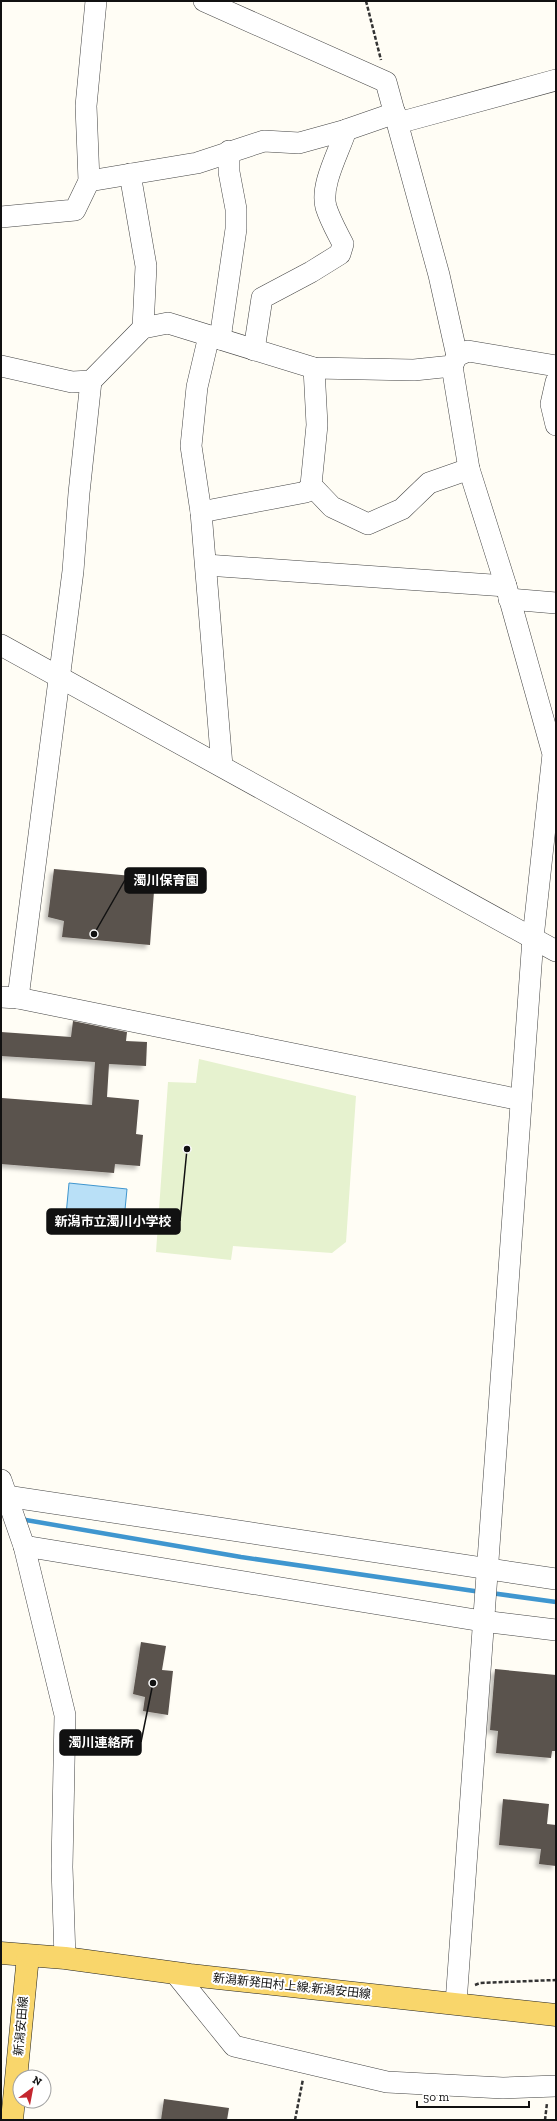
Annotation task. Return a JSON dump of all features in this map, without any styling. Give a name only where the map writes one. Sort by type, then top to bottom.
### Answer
[{"type":"main road","name":"新潟新発田村上線;新潟安田線","points":[[13,1954],[65,1958],[174,1973],[456,1999],[556,2015]]},
{"type":"main road","name":"新潟安田線","points":[[12,2120],[13,1954]]},
{"type":"street","points":[[1,217],[75,210],[89,181],[86,106],[96,1]]},
{"type":"street","points":[[204,1],[386,82],[439,275],[454,361],[469,469],[508,593],[552,754],[533,938],[456,1999]]},
{"type":"street","points":[[89,181],[197,163],[264,141],[299,143],[346,130],[556,80]]},
{"type":"street","points":[[254,350],[262,298],[311,272],[340,254],[343,244],[326,206],[325,185],[339,153],[346,130]]},
{"type":"street","points":[[222,766],[201,512],[191,446],[197,387],[214,337],[236,229],[236,209],[229,172],[229,152]]},
{"type":"street","points":[[130,174],[146,266],[143,328]]},
{"type":"street","points":[[521,1100],[9,998],[61,677],[73,572],[90,381],[143,328],[168,323],[314,368],[414,370],[454,361],[468,351],[556,366]]},
{"type":"street","points":[[1,366],[72,382],[90,381]]},
{"type":"street","points":[[201,512],[306,492],[311,485],[317,425],[314,368]]},
{"type":"street","points":[[556,382],[551,404],[556,425]]},
{"type":"street","points":[[311,485],[332,507],[368,524],[402,509],[429,483],[469,469]]},
{"type":"street","points":[[206,565],[508,593],[556,603]]},
{"type":"street","points":[[1,645],[556,951]]},
{"type":"street","points":[[65,1958],[62,1867],[65,1715],[24,1546],[4,1488],[487,1574],[556,1579]]},
{"type":"street","points":[[24,1546],[483,1614],[556,1630]]},
{"type":"street","points":[[174,1973],[234,2046],[387,2082],[503,2088],[556,2086]]},
{"type":"path","points":[[366,1],[386,82]]},
{"type":"path","points":[[456,1999],[480,1983],[556,1980]]},
{"type":"path","points":[[295,2120],[306,2063]]},
{"type":"green space","points":[[199,1059],[356,1096],[346,1242],[332,1253],[233,1246],[231,1260],[156,1252],[168,1082],[196,1083]]},
{"type":"water","points":[[69,1183],[127,1189],[124,1220],[66,1215]]},
{"type":"building","points":[[54,869],[155,878],[150,945],[62,937],[64,921],[48,917]]},
{"type":"building","points":[[73,1021],[127,1032],[126,1041],[147,1042],[146,1066],[109,1064],[107,1097],[139,1100],[136,1134],[143,1135],[140,1166],[115,1164],[114,1173],[1,1164],[2,1098],[92,1105],[95,1062],[1,1056],[1,1032],[71,1037]]},
{"type":"building","points":[[141,1642],[166,1646],[162,1670],[173,1671],[168,1715],[143,1711],[145,1697],[133,1694]]},
{"type":"building","points":[[495,1669],[556,1675],[556,1751],[552,1751],[551,1758],[496,1753],[498,1731],[490,1730]]},
{"type":"building","points":[[503,1799],[549,1804],[547,1824],[556,1825],[556,1866],[539,1864],[541,1849],[499,1845]]},
{"type":"building","points":[[164,2099],[229,2108],[227,2120],[161,2120]]},
{"type":"waterway","points":[[20,1519],[241,1557],[481,1592]]},
{"type":"waterway","points":[[491,1593],[556,1602]]},
{"type":"place","name":"濁川保育園","points":[[94,934]]},
{"type":"place","name":"新潟市立濁川小学校","points":[[187,1149]]},
{"type":"place","name":"濁川連絡所","points":[[153,1683]]}]
